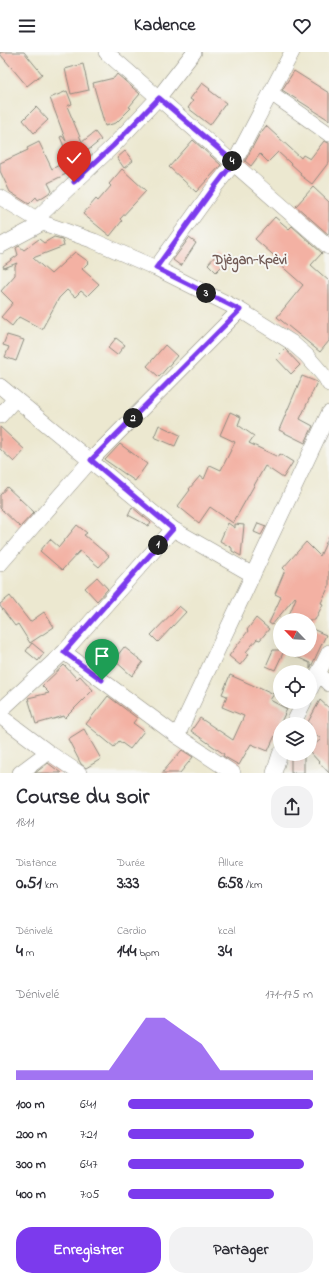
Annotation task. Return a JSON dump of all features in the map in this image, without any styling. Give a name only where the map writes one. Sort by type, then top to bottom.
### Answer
[{"type":"street","points":[[106,52],[234,162],[329,247]]},
{"type":"street","points":[[0,246],[40,221],[159,98],[194,52]]},
{"type":"street","points":[[156,268],[234,162],[292,52]]},
{"type":"street","points":[[271,94],[329,134]]},
{"type":"street","points":[[0,198],[40,221],[94,241],[156,268],[240,310],[296,346],[306,355],[325,377],[329,384]]},
{"type":"street","points":[[0,564],[91,460],[240,310]]},
{"type":"street","points":[[0,386],[173,529],[253,574]]},
{"type":"street","points":[[0,416],[15,399]]},
{"type":"street","points":[[177,736],[329,413]]},
{"type":"street","points":[[0,711],[64,652],[173,529]]},
{"type":"street","points":[[64,652],[177,736],[232,773]]},
{"type":"street","points":[[329,652],[318,673],[329,684]]},
{"type":"street","points":[[0,716],[79,773]]},
{"type":"street","points":[[20,773],[48,752]]},
{"type":"street","points":[[274,773],[278,761]]},
{"type":"building","points":[[0,52],[24,52],[42,74],[27,86],[0,54]]},
{"type":"building","points":[[83,64],[89,90],[71,94],[65,69]]},
{"type":"building","points":[[294,71],[329,93],[329,120],[282,90]]},
{"type":"building","points":[[117,74],[140,94],[129,107],[131,108],[116,123],[105,126],[93,83],[114,78]]},
{"type":"building","points":[[202,83],[226,103],[210,125],[188,108],[193,101],[190,99]]},
{"type":"building","points":[[67,91],[72,104],[67,106],[82,142],[95,132],[101,140],[82,155],[83,158],[71,163],[60,137],[62,136],[66,141],[50,98]]},
{"type":"building","points":[[36,107],[48,120],[34,133],[23,120]]},
{"type":"building","points":[[266,126],[301,158],[303,155],[310,159],[324,141],[329,143],[329,162],[312,184],[300,175],[301,173],[278,152],[268,162],[260,154],[251,166],[245,161],[259,135]]},
{"type":"building","points":[[193,140],[221,165],[196,192],[169,167]]},
{"type":"building","points":[[39,142],[52,169],[61,164],[66,174],[48,183],[52,191],[38,200],[36,197],[29,204],[10,192],[0,171],[0,163],[28,150],[27,148]]},
{"type":"building","points":[[125,151],[133,161],[124,168],[117,158]]},
{"type":"building","points":[[122,169],[146,191],[120,219],[122,221],[110,236],[83,214],[96,199],[98,201],[111,186],[109,184]]},
{"type":"building","points":[[313,187],[329,202],[329,235],[296,206]]},
{"type":"building","points":[[275,217],[289,229],[292,226],[322,253],[311,265],[329,281],[329,341],[320,352],[277,317],[303,285],[277,262],[279,260],[255,239]]},
{"type":"building","points":[[54,237],[62,239],[64,246],[33,258],[51,274],[75,252],[89,262],[82,269],[99,284],[87,296],[81,291],[75,297],[67,290],[59,298],[42,329],[19,317],[12,326],[1,317],[13,303],[1,291],[15,275],[15,266],[17,263],[4,268],[3,266],[18,255],[16,248],[19,246],[24,250],[39,239],[44,243]]},
{"type":"building","points":[[189,238],[196,243],[181,266],[173,260]]},
{"type":"building","points":[[217,254],[225,263],[216,272],[208,264]]},
{"type":"building","points":[[7,335],[24,340],[16,361],[5,357],[9,347],[3,345]]},
{"type":"building","points":[[116,338],[125,345],[117,355],[108,348]]},
{"type":"building","points":[[165,345],[177,356],[159,377],[147,366]]},
{"type":"building","points":[[285,349],[300,365],[291,374],[276,358]]},
{"type":"building","points":[[302,376],[317,382],[300,419],[313,426],[305,443],[279,430]]},
{"type":"building","points":[[230,412],[241,417],[238,425],[254,436],[249,443],[278,457],[280,454],[293,462],[283,478],[265,466],[233,523],[210,507],[199,523],[178,506],[200,476],[204,479],[210,465],[221,470],[235,442],[220,435]]},
{"type":"building","points":[[159,425],[180,435],[175,446],[154,437]]},
{"type":"building","points":[[0,427],[25,450],[14,462],[0,449]]},
{"type":"building","points":[[120,444],[147,464],[135,481],[105,460]]},
{"type":"building","points":[[7,487],[34,512],[20,527],[0,508],[0,495]]},
{"type":"building","points":[[132,507],[151,523],[149,526],[128,515]]},
{"type":"building","points":[[228,523],[235,528],[235,524],[244,525],[241,556],[232,551],[232,548],[220,541]]},
{"type":"building","points":[[258,523],[266,526],[261,535],[254,532]]},
{"type":"building","points":[[77,525],[87,533],[84,535],[109,556],[99,567],[80,551],[62,570],[40,551],[50,539],[59,547]]},
{"type":"building","points":[[329,536],[329,586],[317,616],[317,613],[290,613],[296,598],[295,597],[282,613],[274,613],[281,597],[275,594],[285,570],[283,568],[306,542],[320,556]]},
{"type":"building","points":[[97,577],[108,589],[97,601],[85,588]]},
{"type":"building","points":[[10,596],[30,622],[44,612],[54,627],[30,643],[18,624],[15,626],[0,606],[0,604]]},
{"type":"building","points":[[179,606],[186,612],[158,642],[151,635]]},
{"type":"building","points":[[273,614],[273,624],[272,625],[269,623]]},
{"type":"building","points":[[256,618],[269,629],[260,640],[257,639],[246,652],[249,654],[240,665],[229,656]]},
{"type":"building","points":[[317,631],[326,635],[317,654]]},
{"type":"building","points":[[32,643],[44,653],[38,661],[26,651]]},
{"type":"building","points":[[124,647],[143,662],[132,676],[114,660]]},
{"type":"building","points":[[273,650],[273,657],[281,657],[277,665],[273,665],[273,669],[266,666]]},
{"type":"building","points":[[297,657],[316,657],[312,665],[310,665],[310,663]]},
{"type":"building","points":[[64,665],[77,679],[80,676],[93,690],[65,718],[64,716],[36,724],[28,698],[49,693],[42,686]]},
{"type":"building","points":[[230,675],[273,694],[270,700],[273,702],[273,709],[287,709],[283,717],[273,717],[273,740],[268,751],[251,744],[239,765],[223,756],[224,754],[191,731],[200,718],[233,740],[244,716],[222,707],[227,696],[222,694]]},
{"type":"building","points":[[108,696],[137,718],[133,723],[144,731],[130,749],[119,741],[114,747],[86,724]]},
{"type":"building","points":[[320,700],[329,708],[329,773],[317,760],[317,743],[321,739],[317,736],[317,717],[311,717],[315,709],[317,709]]},
{"type":"building","points":[[84,729],[101,759],[86,768],[81,764],[68,739]]},
{"type":"building","points":[[182,750],[193,757],[180,773],[162,773]]},
{"type":"building","points":[[291,761],[304,761],[304,773],[291,773]]},
{"type":"building","points":[[48,763],[61,773],[35,773]]},
{"type":"district","name":"Djègan-Kpèvi","points":[[250,260]]},
{"type":"route","points":[[74,182],[113,146],[159,98],[234,162],[156,268],[240,310],[91,460],[173,529],[64,652],[102,680]]}]
